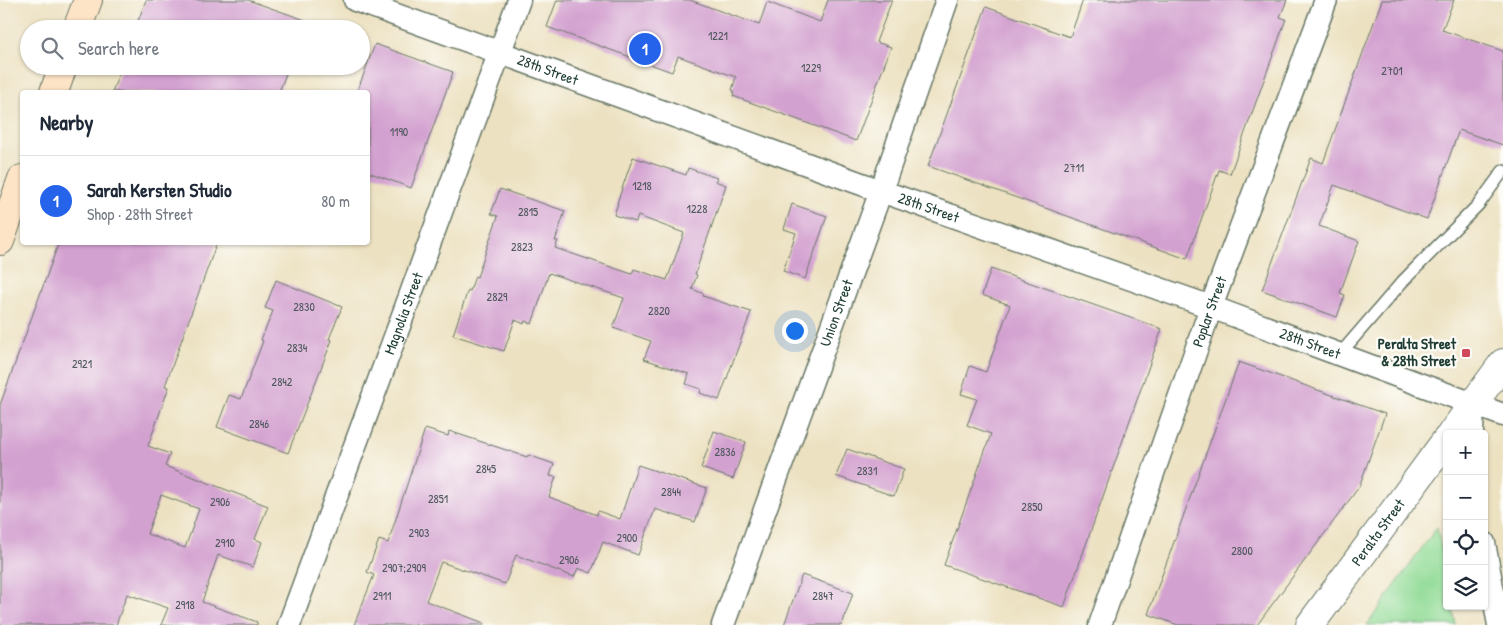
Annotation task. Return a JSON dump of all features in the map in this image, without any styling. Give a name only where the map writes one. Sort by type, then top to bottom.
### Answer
[{"type":"main road","points":[[80,20],[88,0]]},
{"type":"main road","points":[[55,90],[61,75]]},
{"type":"main road","points":[[0,241],[20,185]]},
{"type":"street","name":"28th Street","points":[[355,0],[881,191],[1211,307],[1503,415]]},
{"type":"street","name":"Magnolia Street","points":[[289,625],[519,0]]},
{"type":"street","name":"Union Street","points":[[724,625],[881,191],[947,0]]},
{"type":"street","name":"Poplar Street","points":[[1100,625],[1211,307],[1326,0]]},
{"type":"street","points":[[1454,430],[1503,363]]},
{"type":"street","points":[[1472,430],[1473,403]]},
{"type":"street","name":"Peralta Street","points":[[1310,625],[1443,444]]},
{"type":"street","points":[[1488,565],[1499,625]]},
{"type":"lane","points":[[1340,354],[1402,282],[1479,204],[1503,172]]},
{"type":"green space","points":[[1437,527],[1443,557],[1443,610],[1453,610],[1456,625],[1367,625]]},
{"type":"building","points":[[146,0],[248,0],[305,20],[138,20]]},
{"type":"building","points":[[557,0],[690,0],[759,25],[767,2],[820,22],[828,0],[892,0],[876,42],[891,47],[856,141],[733,96],[734,91],[732,90],[736,77],[678,56],[672,72],[547,27]]},
{"type":"building","points":[[1083,0],[1287,0],[1280,17],[1286,19],[1230,174],[1219,170],[1187,259],[928,166],[986,7],[1070,37]]},
{"type":"building","points":[[1382,0],[1454,0],[1442,30],[1503,51],[1503,145],[1459,130],[1427,219],[1334,185],[1319,226],[1359,241],[1340,293],[1345,295],[1337,317],[1262,290],[1311,158],[1323,163]]},
{"type":"building","points":[[375,44],[453,72],[411,188],[370,173],[370,90],[358,90],[363,75],[370,75],[370,57]]},
{"type":"building","points":[[119,75],[286,75],[280,90],[113,90]]},
{"type":"building","points":[[633,157],[686,175],[688,168],[717,178],[715,181],[726,185],[695,274],[697,275],[692,289],[704,294],[703,296],[751,312],[719,400],[700,393],[701,389],[686,384],[689,374],[644,359],[651,341],[613,328],[624,298],[549,273],[532,324],[525,321],[524,324],[515,320],[504,351],[453,335],[468,290],[470,291],[475,276],[477,277],[498,216],[491,214],[500,189],[565,211],[555,241],[558,241],[555,248],[632,274],[634,269],[667,280],[684,233],[638,216],[636,222],[614,215]]},
{"type":"building","points":[[792,204],[827,216],[805,279],[783,271],[796,233],[784,229]]},
{"type":"building","points":[[58,245],[216,245],[165,386],[169,387],[148,446],[170,454],[165,466],[268,506],[255,539],[262,542],[253,567],[218,555],[202,602],[257,622],[257,625],[161,625],[168,608],[127,594],[116,625],[0,625],[0,405]],"holes":[[[161,495],[199,509],[185,548],[147,534]]]},
{"type":"building","points":[[991,269],[1162,329],[1064,607],[944,565],[991,434],[967,425],[977,399],[961,394],[970,366],[986,372],[1010,305],[982,295]]},
{"type":"building","points":[[276,280],[342,307],[329,339],[332,340],[288,453],[217,427],[229,395],[241,399],[273,311],[265,308]]},
{"type":"building","points":[[1239,362],[1385,414],[1359,487],[1257,625],[1178,625],[1148,614]]},
{"type":"building","points":[[425,429],[448,436],[449,431],[554,464],[550,476],[556,477],[549,497],[597,515],[598,511],[620,519],[638,465],[707,488],[695,522],[655,509],[638,555],[603,542],[591,573],[578,568],[574,577],[516,555],[505,584],[441,562],[426,601],[484,623],[483,625],[354,625],[374,575],[367,572],[379,540],[388,543]]},
{"type":"building","points":[[714,431],[746,442],[733,479],[701,468]]},
{"type":"building","points":[[847,449],[904,469],[894,496],[836,476]]},
{"type":"building","points":[[802,575],[853,593],[842,625],[784,625]]},
{"type":"place","name":"Sarah Kersten Studio","points":[[645,49]]},
{"type":"place","name":"Peralta Street & 28th Street","points":[[1466,353]]}]
